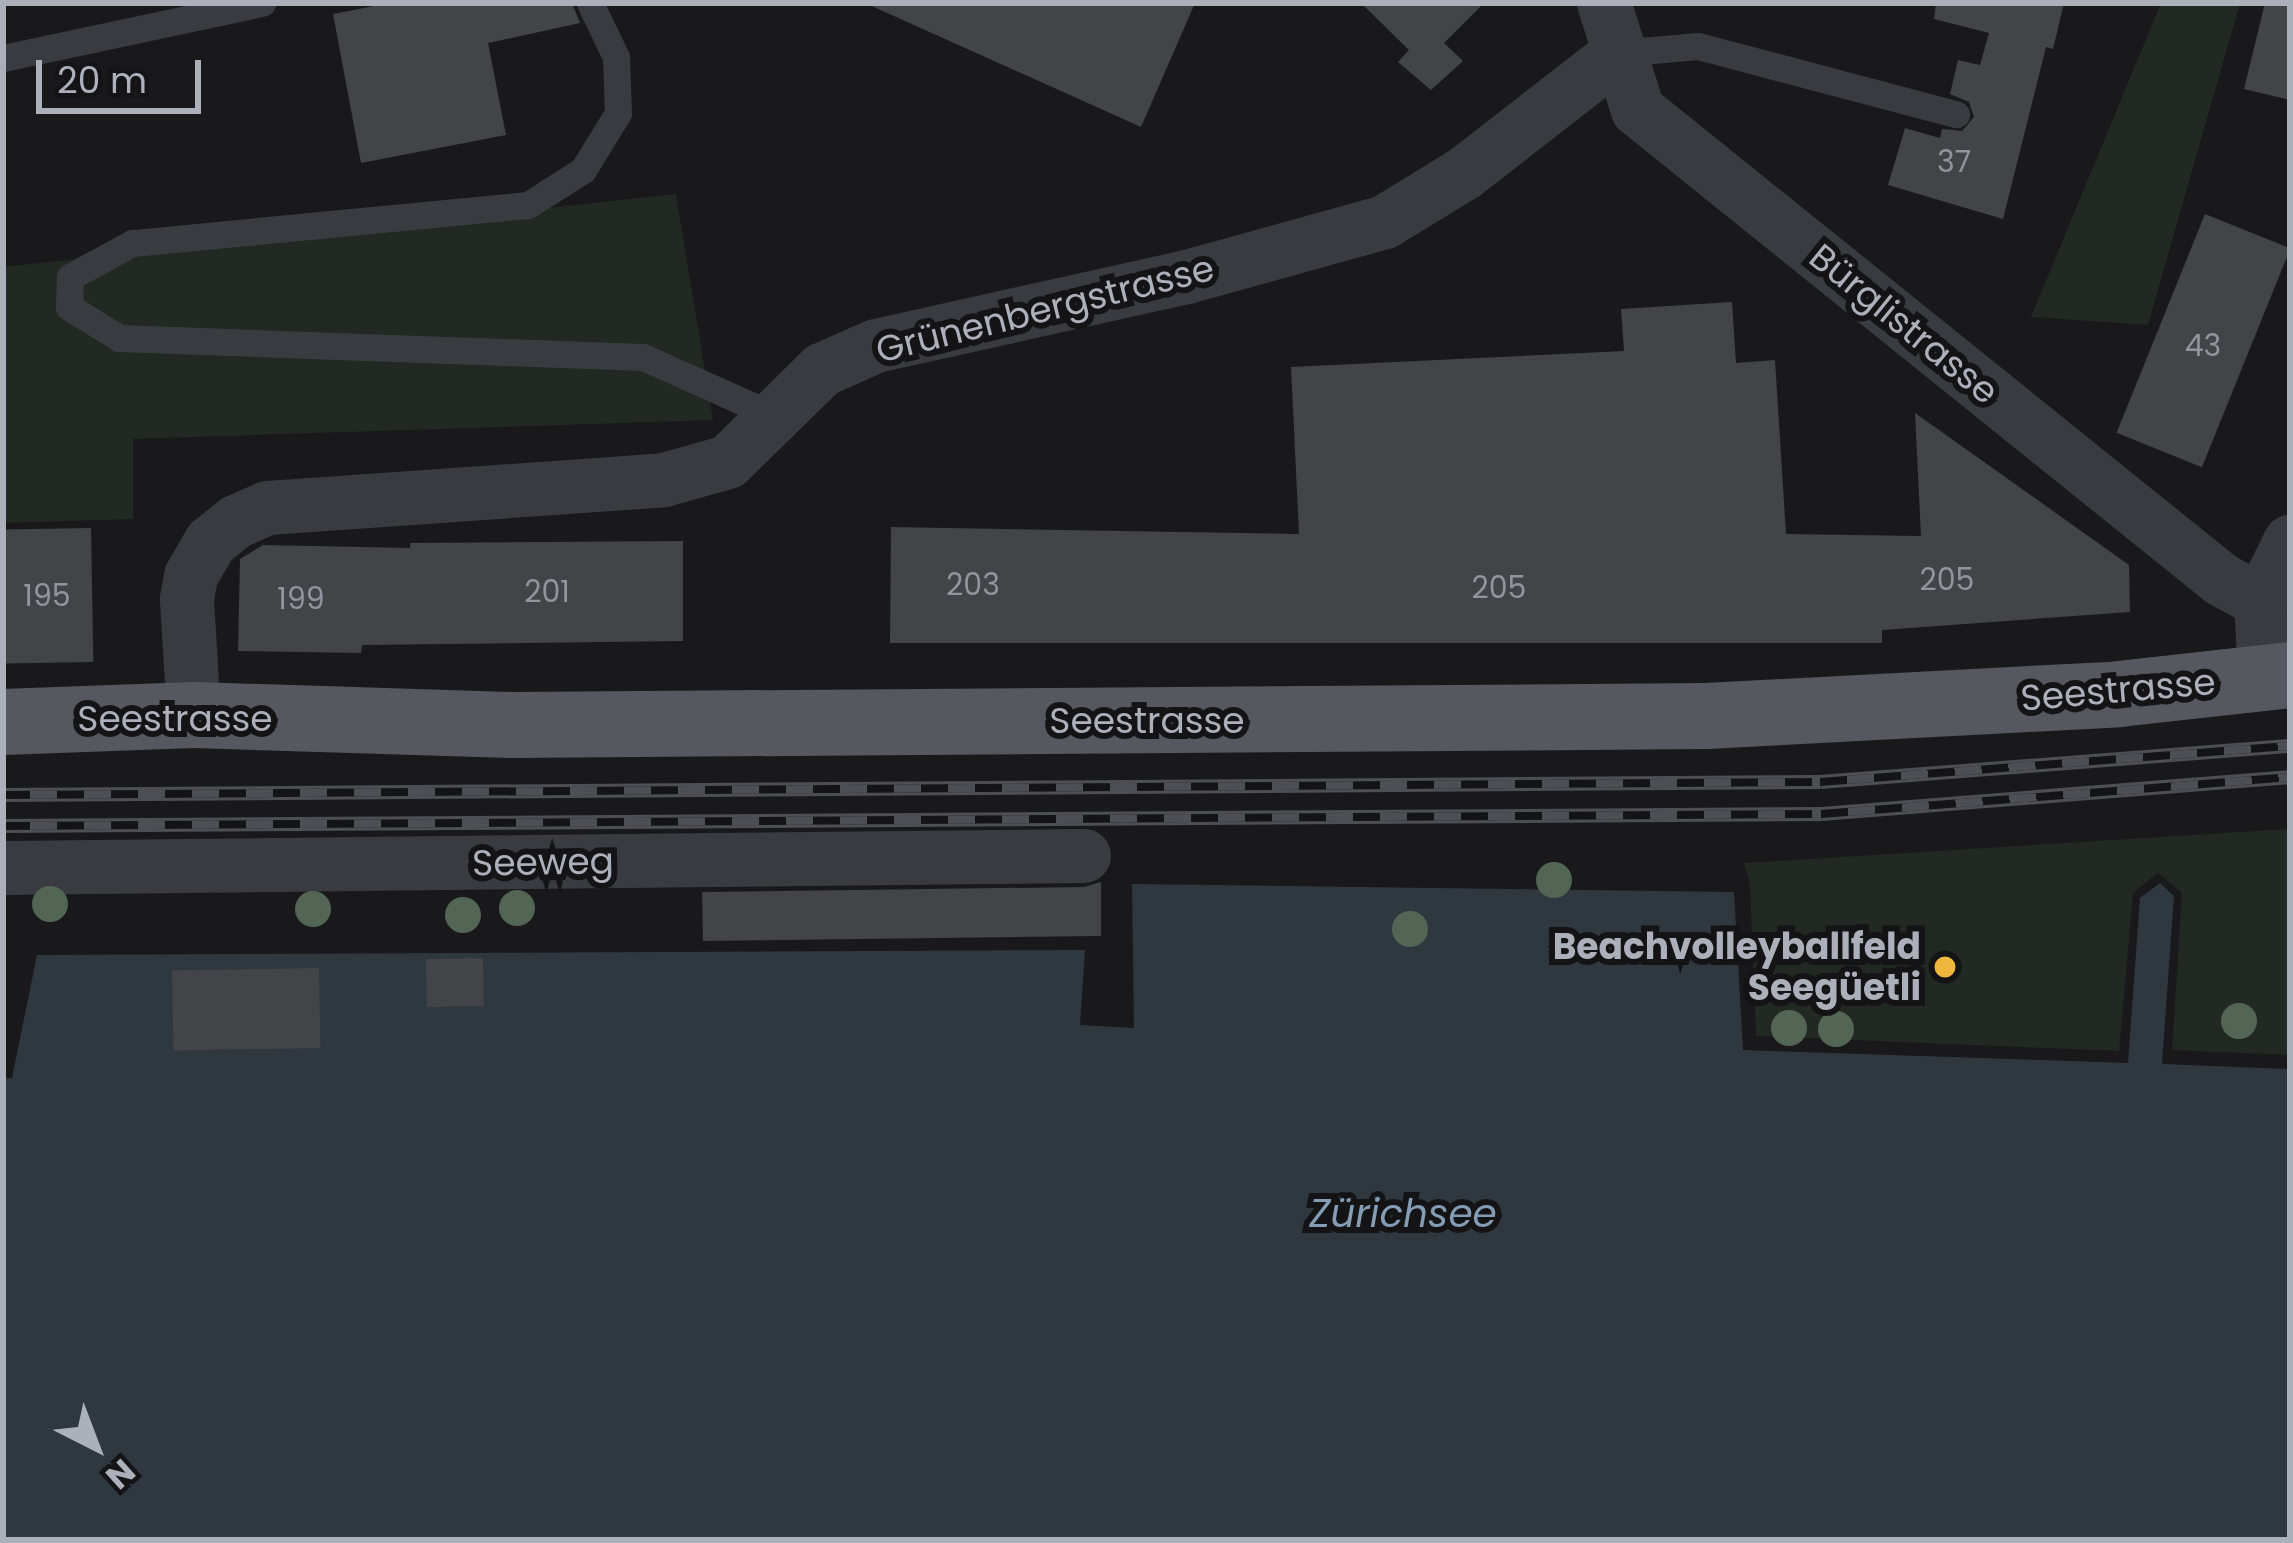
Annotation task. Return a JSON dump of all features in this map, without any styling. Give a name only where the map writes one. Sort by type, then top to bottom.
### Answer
[{"type":"main road","name":"Seestrasse","points":[[3,722],[194,715],[514,725],[1706,716],[2119,694],[2277,676]]},
{"type":"street","name":"Grünenbergstrasse","points":[[194,715],[187,599],[191,576],[212,542],[236,522],[268,508],[664,480],[728,462],[822,370],[876,346],[1186,277],[1385,222],[1465,173],[1611,28]]},
{"type":"street","name":"Bürglistrasse","points":[[1611,28],[1638,110],[2222,580],[2261,601]]},
{"type":"street","points":[[2277,676],[2261,601],[2290,542]]},
{"type":"street","name":"Seeweg","points":[[3,868],[1084,856]]},
{"type":"lane","points":[[3,58],[262,3]]},
{"type":"lane","points":[[590,3],[616,57],[618,113],[583,170],[529,205],[132,243],[70,277],[69,307],[119,338],[643,357],[775,416]]},
{"type":"lane","points":[[1611,28],[1698,46],[1955,114]]},
{"type":"shaded area","points":[[2161,3],[2240,3],[2148,325],[2031,317]]},
{"type":"shaded area","points":[[676,194],[713,420],[133,439],[133,519],[3,523],[3,267]]},
{"type":"shaded area","points":[[2290,829],[2290,1055],[2172,1050],[2182,893],[2158,873],[2133,893],[2119,1051],[1756,1036],[1750,884],[1744,863]]},
{"type":"water","name":"Zürichsee","points":[[2160,883],[2174,896],[2162,1064],[2290,1069],[2290,1540],[3,1540],[3,1078],[12,1078],[37,955],[1085,950],[1080,1025],[1134,1028],[1132,884],[1734,892],[1743,1050],[2128,1063],[2140,898]]},
{"type":"building","points":[[389,3],[572,3],[580,23],[488,43],[506,135],[361,163],[333,14]]},
{"type":"building","points":[[865,3],[1195,3],[1141,127]]},
{"type":"building","points":[[1361,3],[1484,3],[1444,43],[1463,61],[1431,90],[1398,62],[1409,50]]},
{"type":"building","points":[[1936,3],[2064,3],[2053,49],[2046,47],[2003,219],[1888,185],[1905,128],[1940,138],[1942,129],[1962,131],[1974,117],[1969,102],[1950,94],[1958,60],[1980,65],[1989,33],[1934,19]]},
{"type":"building","points":[[2265,3],[2290,3],[2290,100],[2244,89]]},
{"type":"building","points":[[2205,214],[2290,249],[2202,467],[2117,433]]},
{"type":"building","points":[[1732,302],[1736,363],[1775,360],[1786,534],[1921,536],[1915,413],[2129,565],[2130,612],[1882,630],[1882,643],[890,643],[891,527],[1299,534],[1291,367],[1624,351],[1621,309]]},
{"type":"building","points":[[91,528],[93,662],[5,664],[3,530]]},
{"type":"building","points":[[683,541],[683,641],[362,645],[361,653],[238,651],[240,559],[263,545],[410,548],[410,543]]},
{"type":"building","points":[[1101,882],[1101,936],[703,941],[702,892],[1084,887]]},
{"type":"building","points":[[483,958],[484,1006],[427,1007],[426,959]]},
{"type":"building","points":[[319,968],[320,1048],[173,1051],[172,971]]},
{"type":"railway","points":[[3,795],[1820,782],[2290,746]]},
{"type":"railway","points":[[3,826],[1821,814],[2290,777]]},
{"type":"place","name":"Beachvolleyballfeld Seegüetli","points":[[1945,967]]}]
